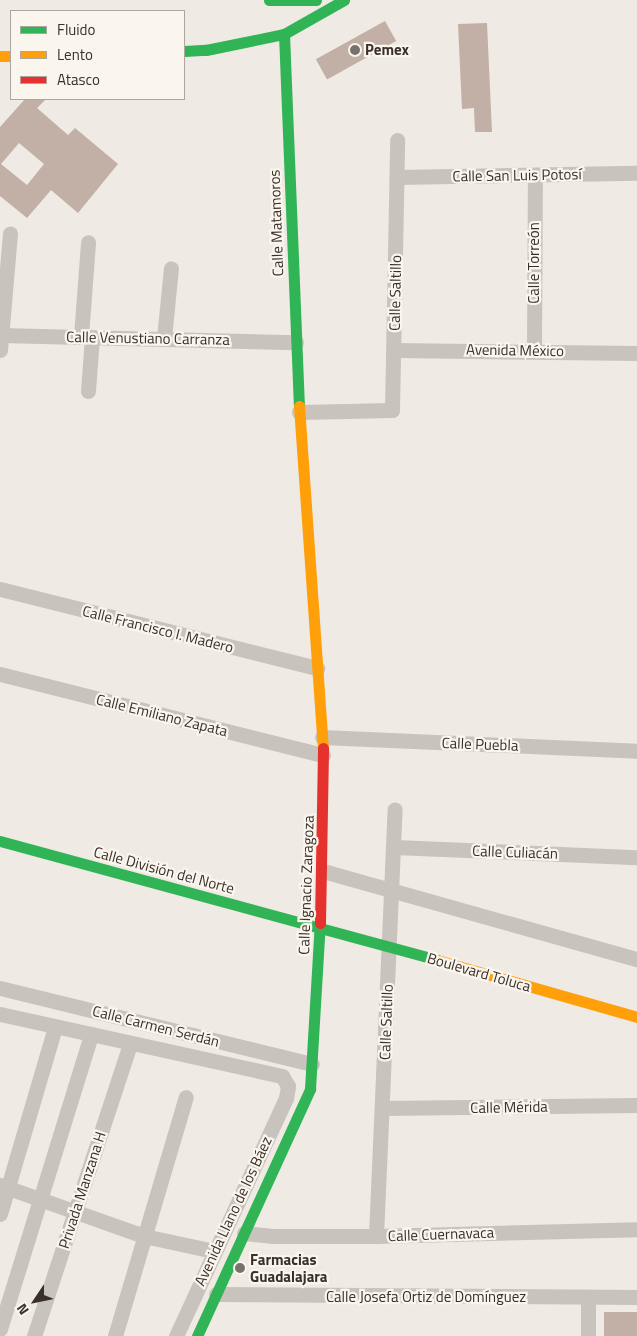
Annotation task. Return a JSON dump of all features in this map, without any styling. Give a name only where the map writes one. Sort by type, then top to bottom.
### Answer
[{"type":"main road","points":[[269,0],[316,0]]},
{"type":"main road","points":[[185,51],[206,50],[284,34],[344,0]]},
{"type":"main road","name":"Calle Matamoros","points":[[284,34],[299,412]]},
{"type":"main road","name":"Calle Ignacio Zaragoza","points":[[197,1336],[310,1089],[323,871],[324,755],[299,412]]},
{"type":"main road","name":"Calle División del Norte","points":[[0,841],[320,927]]},
{"type":"main road","name":"Boulevard Toluca","points":[[320,927],[637,1017]]},
{"type":"street","name":"Calle Saltillo","points":[[299,412],[392,410],[397,140]]},
{"type":"street","name":"Calle San Luis Potosí","points":[[396,177],[637,173]]},
{"type":"street","name":"Calle Torreón","points":[[534,350],[535,175]]},
{"type":"street","points":[[0,350],[4,260],[10,233]]},
{"type":"street","points":[[88,242],[88,391]]},
{"type":"street","points":[[164,338],[171,268]]},
{"type":"street","name":"Calle Venustiano Carranza","points":[[0,335],[296,342]]},
{"type":"street","name":"Avenida México","points":[[394,350],[534,350],[637,353]]},
{"type":"street","name":"Calle Francisco I. Madero","points":[[0,589],[317,668]]},
{"type":"street","name":"Calle Emiliano Zapata","points":[[0,674],[324,755]]},
{"type":"street","name":"Calle Puebla","points":[[322,737],[637,751]]},
{"type":"street","name":"Calle Saltillo","points":[[376,1236],[395,809]]},
{"type":"street","name":"Calle Culiacán","points":[[394,847],[637,857]]},
{"type":"street","points":[[323,871],[637,959]]},
{"type":"street","name":"Calle Carmen Serdán","points":[[0,988],[312,1064]]},
{"type":"street","name":"Calle Carmen Serdán","points":[[0,1014],[282,1076],[288,1086]]},
{"type":"street","points":[[0,1214],[4,1186],[55,1027]]},
{"type":"street","points":[[0,1328],[91,1035]]},
{"type":"street","name":"Privada Manzana H","points":[[34,1336],[130,1044]]},
{"type":"street","name":"Avenida Llano de los Báez","points":[[176,1336],[286,1098],[288,1086]]},
{"type":"street","points":[[115,1336],[186,1097]]},
{"type":"street","name":"Calle Mérida","points":[[382,1108],[637,1105]]},
{"type":"street","points":[[4,1186],[144,1236],[214,1251]]},
{"type":"street","name":"Calle Cuernavaca","points":[[244,1233],[273,1236],[376,1236],[637,1229]]},
{"type":"street","name":"Calle Josefa Ortiz de Domínguez","points":[[216,1294],[237,1296],[637,1297]]},
{"type":"street","points":[[588,1298],[588,1336]]},
{"type":"building","name":"Pemex","points":[[385,21],[396,41],[327,79],[316,59]]},
{"type":"building","points":[[487,23],[492,132],[475,132],[474,108],[462,109],[458,24]]},
{"type":"building","points":[[24,100],[45,100],[37,108],[68,135],[75,128],[118,164],[78,213],[51,190],[27,218],[0,196],[0,127]],"holes":[[[19,143],[44,164],[27,185],[1,164]]]},
{"type":"building","points":[[604,1312],[637,1312],[637,1336],[604,1336]]},
{"type":"traffic: fast","points":[[269,0],[316,0]]},
{"type":"traffic: fast","points":[[185,51],[206,50],[284,34],[344,0]]},
{"type":"traffic: fast","points":[[284,34],[299,406]]},
{"type":"traffic: fast","points":[[0,841],[437,960]]},
{"type":"traffic: fast","points":[[197,1336],[310,1089],[320,923]]},
{"type":"traffic: slow","points":[[0,56],[10,56]]},
{"type":"traffic: slow","points":[[299,406],[323,748]]},
{"type":"traffic: slow","points":[[437,960],[637,1017]]},
{"type":"traffic: jam","points":[[320,923],[323,748]]},
{"type":"place","name":"Pemex","points":[[355,50]]},
{"type":"place","name":"Farmacias Guadalajara","points":[[240,1268]]}]
